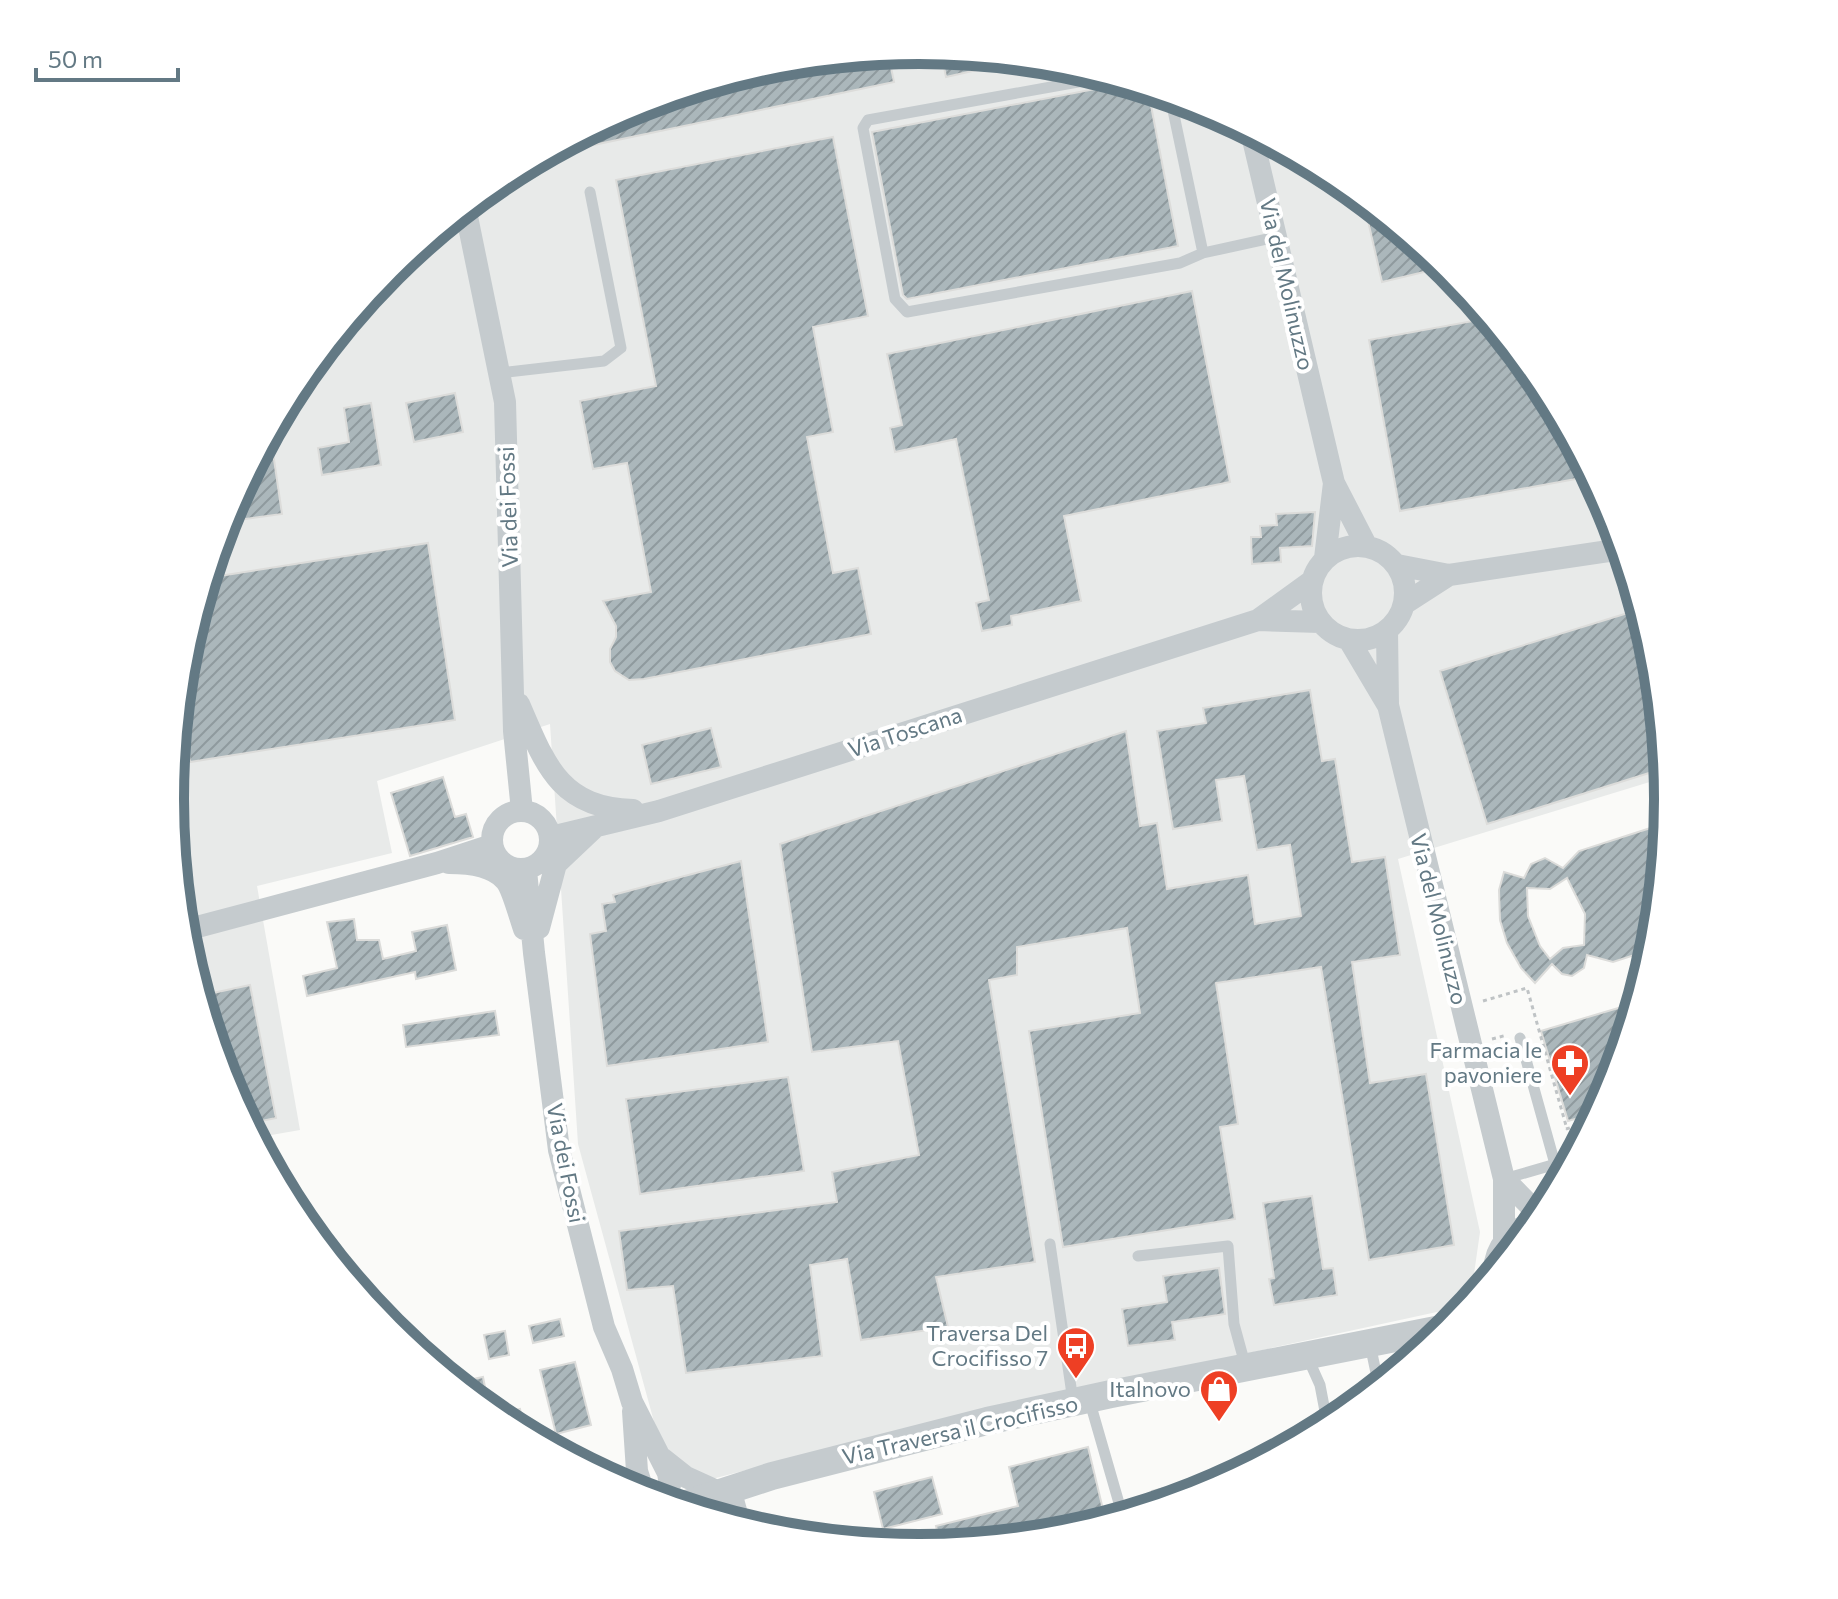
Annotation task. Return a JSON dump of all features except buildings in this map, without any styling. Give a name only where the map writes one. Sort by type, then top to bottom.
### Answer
[{"type":"street","name":"Via del Molinuzzo","points":[[1254,146],[1334,483],[1366,545]]},
{"type":"street","name":"Via dei Fossi","points":[[465,221],[505,402],[514,731],[522,811]]},
{"type":"street","name":"Via del Molinuzzo","points":[[1325,558],[1334,483]]},
{"type":"street","points":[[1351,545],[1366,545],[1388,556],[1397,565],[1403,577],[1404,604],[1398,619],[1387,630],[1362,640],[1349,640],[1338,636],[1320,622],[1310,596],[1312,581],[1325,558],[1337,550],[1351,545]]},
{"type":"street","points":[[1397,565],[1449,575],[1611,551]]},
{"type":"street","points":[[1404,604],[1449,575]]},
{"type":"street","name":"Via Toscana","points":[[551,837],[659,811],[1258,620],[1312,581]]},
{"type":"street","name":"Via Toscana","points":[[1258,620],[1320,622]]},
{"type":"street","name":"Via del Molinuzzo","points":[[1387,630],[1388,705],[1504,1179],[1500,1250]]},
{"type":"street","name":"Via del Molinuzzo","points":[[1349,640],[1388,705]]},
{"type":"street","points":[[514,693],[553,776],[579,797],[609,809],[659,811]]},
{"type":"street","points":[[522,811],[537,816],[548,828],[551,837],[547,854],[535,867],[526,870],[508,867],[495,854],[492,845],[499,821],[505,815],[522,811]]},
{"type":"street","points":[[534,953],[545,898],[556,864],[596,827]]},
{"type":"street","points":[[195,927],[437,863],[492,845]]},
{"type":"street","points":[[437,863],[466,863],[486,868],[507,881],[534,953]]},
{"type":"street","name":"Via dei Fossi","points":[[526,870],[559,1150],[604,1327],[632,1402],[661,1457],[670,1485],[669,1491]]},
{"type":"street","points":[[1504,1179],[1531,1207]]},
{"type":"street","name":"Via Traversa il Crocifisso","points":[[697,1500],[887,1445],[1081,1400],[1426,1332]]},
{"type":"street","name":"Via dei Fossi","points":[[632,1402],[635,1478]]},
{"type":"street","name":"Via dei Fossi","points":[[661,1457],[686,1477],[724,1491]]},
{"type":"street","points":[[724,1491],[733,1511]]},
{"type":"lane","points":[[1079,82],[868,120],[863,128],[895,299],[907,312],[1180,263],[1203,253],[1276,237]]},
{"type":"lane","points":[[1173,110],[1203,253]]},
{"type":"lane","points":[[499,373],[604,361],[621,348],[590,192]]},
{"type":"lane","points":[[1520,1038],[1555,1164]]},
{"type":"lane","points":[[1504,1179],[1558,1163]]},
{"type":"lane","points":[[1050,1244],[1081,1400],[1119,1507]]},
{"type":"lane","points":[[1138,1256],[1228,1246],[1234,1324],[1246,1369]]},
{"type":"lane","points":[[1370,1343],[1377,1375]]},
{"type":"lane","points":[[1307,1356],[1320,1385],[1325,1413]]},
{"type":"path","points":[[1547,1135],[1579,1125]]},
{"type":"shaded area","points":[[919,64],[1015,70],[1109,89],[1155,103],[1244,140],[1287,163],[1367,216],[1404,247],[1439,279],[1503,352],[1531,391],[1579,474],[1599,518],[1629,609],[1648,703],[1654,781],[1398,859],[1480,1232],[1474,1274],[1446,1310],[1079,1390],[712,1479],[683,1464],[659,1440],[578,1144],[550,724],[377,781],[392,853],[257,886],[300,1130],[265,1136],[259,1125],[223,1036],[198,943],[185,848],[185,751],[190,703],[209,609],[239,518],[259,474],[307,391],[335,352],[399,279],[471,216],[510,188],[594,140],[683,103],[729,89],[823,70],[871,66]]},
{"type":"place","name":"Farmacia le pavoniere","points":[[1570,1097]]},
{"type":"place","name":"Traversa Del Crocifisso 7","points":[[1076,1380]]},
{"type":"place","name":"Italnovo","points":[[1219,1423]]}]
